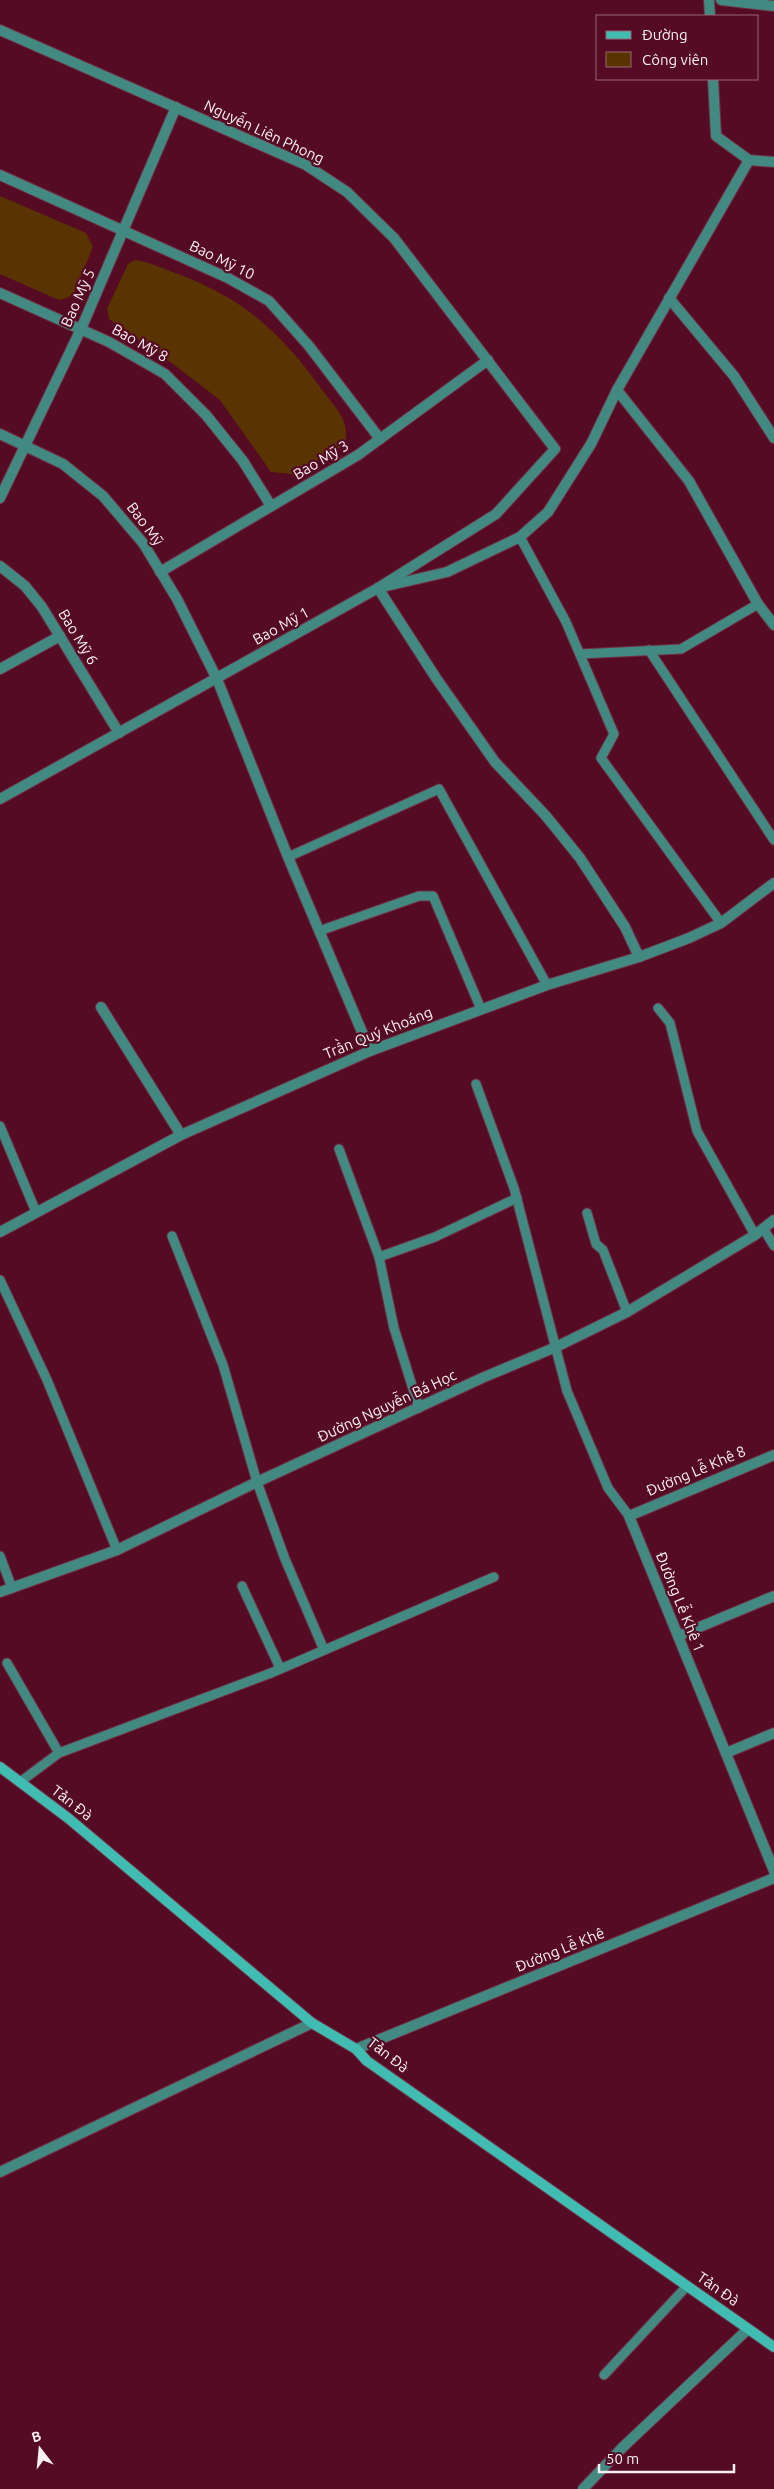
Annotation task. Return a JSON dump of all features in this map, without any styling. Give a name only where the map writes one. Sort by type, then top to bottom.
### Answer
[{"type":"main road","name":"Tản Đà","points":[[0,1767],[68,1818],[312,2024],[356,2049],[367,2061],[774,2347]]},
{"type":"street","points":[[709,0],[710,15]]},
{"type":"street","points":[[721,0],[774,6]]},
{"type":"street","name":"Nguyễn Liên Phong","points":[[0,30],[306,165],[347,192],[394,238],[555,449]]},
{"type":"street","points":[[714,80],[716,136],[749,160],[774,162]]},
{"type":"street","name":"Bao Mỹ 5","points":[[0,498],[81,329],[176,107]]},
{"type":"street","points":[[639,957],[625,927],[580,858],[546,816],[495,762],[436,678],[378,588],[447,572],[520,537],[548,512],[571,478],[617,390],[749,160]]},
{"type":"street","name":"Bao Mỹ 10","points":[[0,175],[228,278],[269,301],[309,346],[380,439]]},
{"type":"street","name":"Bao Mỹ 8","points":[[0,293],[109,342],[165,374],[206,416],[243,461],[271,506]]},
{"type":"street","points":[[669,298],[734,376],[774,438]]},
{"type":"street","name":"Bao Mỹ 3","points":[[160,572],[358,455],[488,360]]},
{"type":"street","points":[[617,390],[689,481],[758,604],[774,625]]},
{"type":"street","name":"Bao Mỹ","points":[[0,434],[63,464],[103,496],[138,537],[177,599],[217,679],[288,857],[370,1051]]},
{"type":"street","name":"Bao Mỹ 1","points":[[0,798],[378,588],[496,514],[555,449]]},
{"type":"street","name":"Bao Mỹ 6","points":[[0,566],[26,586],[42,607],[119,733]]},
{"type":"street","points":[[0,669],[60,636]]},
{"type":"street","name":"Trần Quý Khoáng","points":[[0,1232],[180,1135],[370,1051],[547,985],[639,957],[721,923],[774,883]]},
{"type":"street","points":[[101,1008],[180,1135]]},
{"type":"street","name":"Đường Nguyễn Bá Học","points":[[0,1592],[117,1550],[257,1482],[556,1347],[627,1312],[759,1232],[774,1220]]},
{"type":"street","name":"Đường Lễ Khê 8","points":[[629,1516],[774,1455]]},
{"type":"street","name":"Đường Lễ Khê 1","points":[[629,1516],[774,1871]]},
{"type":"street","points":[[678,1636],[774,1596]]},
{"type":"street","points":[[726,1753],[774,1733]]},
{"type":"street","name":"Đường Lễ Khê","points":[[356,2049],[774,1878]]},
{"type":"street","points":[[0,2172],[312,2024]]},
{"type":"street","points":[[583,2489],[623,2447],[748,2329]]},
{"type":"lane","points":[[520,537],[566,622],[614,734],[601,758],[721,923]]},
{"type":"lane","points":[[580,654],[681,649],[758,604]]},
{"type":"lane","points":[[650,650],[774,840]]},
{"type":"lane","points":[[288,857],[439,789],[547,985]]},
{"type":"lane","points":[[319,931],[419,896],[433,896],[481,1009]]},
{"type":"lane","points":[[658,1008],[670,1024],[697,1130],[759,1232],[774,1246]]},
{"type":"lane","name":"Đường Lễ Khê 1","points":[[476,1084],[517,1198],[567,1391],[608,1488],[629,1516]]},
{"type":"lane","points":[[0,1126],[36,1212]]},
{"type":"lane","points":[[339,1149],[379,1256],[394,1328],[419,1408]]},
{"type":"lane","points":[[379,1256],[435,1237],[517,1198]]},
{"type":"lane","points":[[587,1213],[596,1244],[603,1250],[627,1312]]},
{"type":"lane","points":[[172,1236],[223,1365],[257,1482],[285,1559],[324,1650]]},
{"type":"lane","points":[[0,1280],[47,1380],[117,1550]]},
{"type":"lane","points":[[0,1556],[12,1588]]},
{"type":"lane","points":[[20,1782],[58,1753],[280,1668],[494,1577]]},
{"type":"lane","points":[[242,1586],[280,1668]]},
{"type":"lane","points":[[8,1663],[58,1753]]},
{"type":"lane","points":[[604,2375],[688,2286]]},
{"type":"green space","points":[[0,196],[86,233],[93,247],[74,293],[67,298],[59,300],[0,274]]},
{"type":"green space","points":[[135,260],[146,262],[202,284],[243,307],[260,320],[292,352],[337,410],[346,429],[345,445],[292,474],[271,472],[220,400],[160,354],[109,319],[107,309],[128,264]]}]
